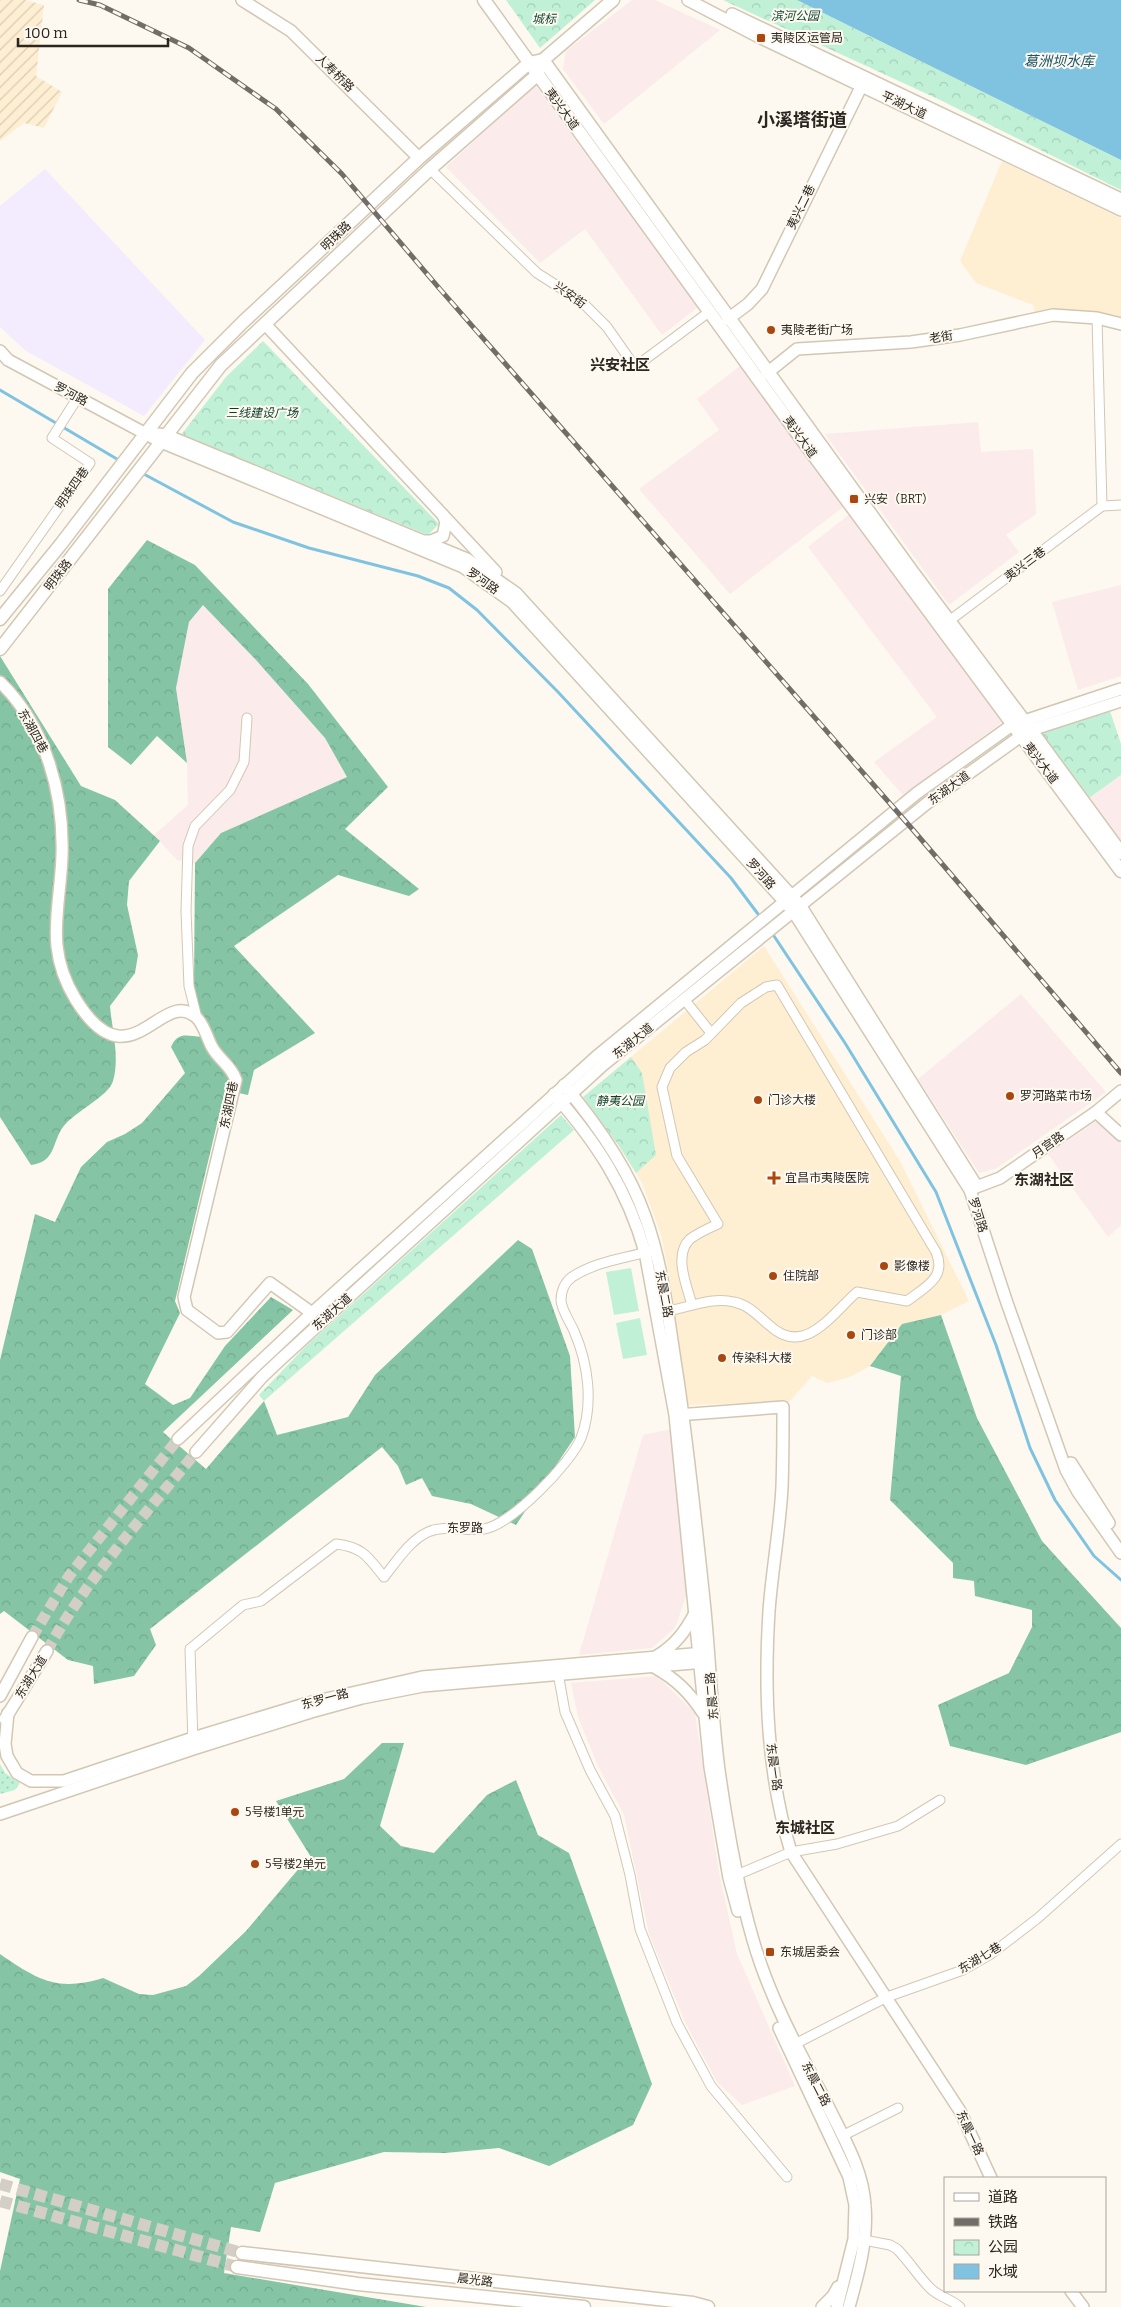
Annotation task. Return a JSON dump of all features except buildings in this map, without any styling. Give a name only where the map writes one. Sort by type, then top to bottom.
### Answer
[{"type":"main road","name":"人寿桥路","points":[[242,0],[291,31],[419,158]]},
{"type":"main road","name":"夷兴大道","points":[[484,0],[709,312],[1022,727],[1121,853]]},
{"type":"main road","name":"明珠路","points":[[0,649],[222,365],[430,169],[537,75],[543,60],[613,0]]},
{"type":"main road","name":"平湖大道","points":[[688,0],[761,38],[1121,210]]},
{"type":"main road","name":"平湖大道","points":[[702,0],[1121,200]]},
{"type":"main road","name":"明珠路","points":[[0,619],[103,490],[192,373],[236,328],[419,158],[529,63],[543,60]]},
{"type":"main road","name":"夷兴大道","points":[[543,60],[767,373],[948,621],[1121,871]]},
{"type":"main road","name":"夷兴二巷","points":[[728,318],[748,304],[762,289],[862,85]]},
{"type":"main road","name":"老街","points":[[767,373],[797,349],[911,342],[960,335],[1053,315],[1097,318],[1121,324]]},
{"type":"main road","name":"罗河路","points":[[265,324],[516,593],[789,898],[973,1188],[1072,1466],[1121,1540]]},
{"type":"main road","name":"罗河路","points":[[0,351],[8,360],[146,432],[467,559],[516,593]]},
{"type":"main road","name":"罗河路","points":[[164,439],[463,567],[489,583],[512,602],[789,898]]},
{"type":"main road","points":[[423,541],[431,541],[443,536],[446,522],[442,514]]},
{"type":"main road","name":"东湖四巷","points":[[0,682],[26,715],[38,736],[54,777],[62,836],[62,857],[56,916],[56,947],[61,969],[76,1000],[94,1023],[106,1034],[115,1037],[132,1036],[163,1016],[178,1011],[188,1011],[197,1018],[215,1053],[229,1065],[236,1080],[184,1297],[187,1310],[218,1333],[227,1332],[270,1283],[312,1313]]},
{"type":"main road","name":"东湖大道","points":[[568,1089],[603,1065],[684,999],[789,898],[917,793],[1022,727],[1121,689]]},
{"type":"main road","name":"东湖大道","points":[[178,1439],[312,1313],[568,1089],[617,1038],[745,939],[796,908],[1022,727],[1121,701]]},
{"type":"main road","name":"东晨二路","points":[[568,1089],[594,1123],[623,1170],[645,1215],[679,1414],[704,1658],[733,1877]]},
{"type":"main road","name":"月宫路","points":[[973,1188],[1000,1178],[1096,1112],[1121,1091]]},
{"type":"main road","name":"东湖大道","points":[[196,1452],[280,1360],[558,1098]]},
{"type":"main road","name":"东晨二路","points":[[558,1098],[584,1129],[612,1169],[650,1251]]},
{"type":"main road","points":[[1096,1112],[1121,1136]]},
{"type":"main road","name":"罗河路","points":[[973,1188],[1066,1470],[1078,1492],[1121,1552]]},
{"type":"main road","name":"东晨一路","points":[[679,1414],[783,1407],[782,1488],[769,1610],[766,1674],[768,1721],[782,1822],[791,1852],[960,2111],[991,2177]]},
{"type":"main road","name":"东晨二路","points":[[679,1414],[695,1613],[704,1658],[704,1714],[710,1768],[733,1877],[773,2001],[849,2177],[855,2205],[854,2239],[837,2307]]},
{"type":"main road","points":[[695,1613],[684,1632],[655,1662],[689,1692],[704,1714]]},
{"type":"main road","name":"东湖大道","points":[[0,1696],[32,1637]]},
{"type":"main road","name":"东湖大道","points":[[0,1729],[47,1651]]},
{"type":"main road","name":"东罗一路","points":[[0,1814],[308,1703],[422,1677],[704,1658]]},
{"type":"main road","name":"东罗一路","points":[[8,1713],[5,1744],[7,1756],[17,1773],[31,1781],[64,1781],[193,1743],[414,1687],[655,1662]]},
{"type":"main road","name":"东晨二路","points":[[792,2045],[842,2136],[860,2176],[865,2206],[864,2240],[849,2307]]},
{"type":"main road","name":"晨光路","points":[[242,2253],[694,2303],[708,2307]]},
{"type":"main road","name":"晨光路","points":[[237,2266],[358,2284],[584,2307]]},
{"type":"main road","points":[[822,2307],[833,2296],[845,2274]]},
{"type":"main road","points":[[854,2307],[856,2282]]},
{"type":"main road","points":[[1072,2292],[1083,2307]]},
{"type":"street","name":"兴安街","points":[[430,169],[537,273],[581,301],[607,327],[635,367],[709,312]]},
{"type":"street","points":[[1097,318],[1102,506],[1121,506]]},
{"type":"street","name":"明珠四巷","points":[[0,591],[90,463],[52,438],[78,398]]},
{"type":"street","name":"夷兴三巷","points":[[948,621],[1102,506]]},
{"type":"street","points":[[197,1018],[189,986],[186,911],[188,846],[195,826],[230,790],[244,762],[247,718]]},
{"type":"street","points":[[662,1312],[724,1300],[737,1302],[753,1311],[782,1335],[799,1338],[805,1337],[815,1330],[857,1292],[907,1301],[933,1281],[940,1267],[936,1252],[777,985],[766,986],[741,1002],[705,1040],[686,1052],[670,1068],[662,1087],[677,1156],[718,1224],[691,1238],[684,1247],[681,1259],[692,1306]]},
{"type":"street","points":[[684,999],[712,1033]]},
{"type":"street","name":"东罗路","points":[[193,1743],[190,1649],[244,1605],[261,1601],[336,1544],[351,1546],[366,1554],[384,1577],[415,1540],[428,1532],[439,1528],[470,1531],[487,1529],[509,1517],[554,1477],[581,1438],[588,1407],[587,1376],[579,1343],[560,1302],[563,1288],[570,1278],[603,1262],[650,1251]]},
{"type":"street","points":[[558,1673],[565,1712],[590,1770],[615,1816],[630,1875],[640,1929],[677,2023],[711,2086],[787,2177]]},
{"type":"street","points":[[733,1877],[791,1852],[837,1844],[898,1826],[940,1800]]},
{"type":"street","name":"东湖七巷","points":[[792,2045],[887,1997],[963,1970],[991,1954],[1038,1918],[1121,1844]]},
{"type":"street","points":[[842,2136],[898,2108]]},
{"type":"street","points":[[864,2240],[890,2245],[897,2249],[929,2287],[939,2296],[955,2302],[960,2307]]},
{"type":"shaded area","points":[[0,0],[25,0],[44,5],[36,76],[62,92],[44,128],[24,123],[0,141]]},
{"type":"shaded area","points":[[632,0],[655,0],[720,30],[604,124],[563,69],[566,51]]},
{"type":"shaded area","points":[[535,85],[698,307],[662,335],[585,229],[540,263],[446,167]]},
{"type":"shaded area","points":[[1002,161],[1121,218],[1121,319],[1035,315],[1033,305],[976,283],[960,261]]},
{"type":"shaded area","points":[[45,169],[205,340],[144,416],[26,351],[0,327],[0,206]]},
{"type":"shaded area","points":[[740,366],[843,507],[730,594],[639,489],[719,430],[697,399]]},
{"type":"shaded area","points":[[978,422],[981,452],[1033,449],[1036,514],[1006,535],[1019,552],[949,605],[825,434]]},
{"type":"shaded area","points":[[851,513],[1004,721],[903,795],[874,762],[937,717],[808,547]]},
{"type":"shaded area","points":[[1121,585],[1121,676],[1078,690],[1052,602]]},
{"type":"shaded area","points":[[203,604],[325,738],[347,777],[221,833],[195,863],[177,860],[154,835],[188,805],[187,763],[176,688],[189,622]]},
{"type":"shaded area","points":[[1121,775],[1121,842],[1089,798]]},
{"type":"shaded area","name":"宜昌市夷陵医院","points":[[764,946],[900,1161],[969,1301],[941,1315],[902,1324],[870,1366],[850,1377],[827,1383],[812,1376],[789,1402],[688,1405],[673,1316],[670,1280],[661,1235],[642,1183],[619,1146],[583,1097]]},
{"type":"shaded area","name":"罗河路菜市场","points":[[1021,994],[1106,1092],[997,1168],[979,1173],[918,1079]]},
{"type":"shaded area","points":[[1098,1120],[1121,1143],[1121,1225],[1108,1237],[1048,1154]]},
{"type":"shaded area","points":[[672,1429],[688,1590],[675,1628],[652,1648],[579,1655],[643,1435]]},
{"type":"shaded area","points":[[657,1676],[695,1713],[719,1873],[737,1954],[795,2086],[742,2105],[717,2082],[685,2022],[649,1934],[624,1815],[598,1766],[578,1717],[571,1683]]},
{"type":"green space","name":"城标","points":[[506,0],[595,0],[540,48]]},
{"type":"green space","name":"滨河公园","points":[[723,0],[797,0],[1121,160],[1121,190],[938,99]]},
{"type":"green space","name":"三线建设广场","points":[[263,341],[439,524],[428,535],[181,435],[226,377]]},
{"type":"green space","points":[[147,540],[195,565],[308,684],[388,787],[345,829],[419,889],[409,896],[338,875],[234,946],[315,1033],[254,1070],[248,1095],[225,1090],[175,1301],[180,1313],[145,1384],[173,1405],[190,1398],[225,1346],[271,1297],[293,1310],[163,1432],[206,1469],[264,1401],[277,1435],[348,1417],[375,1375],[518,1240],[532,1249],[570,1356],[575,1437],[516,1525],[471,1504],[432,1496],[422,1478],[406,1485],[398,1466],[382,1447],[150,1629],[156,1645],[134,1676],[94,1684],[93,1666],[68,1660],[4,1611],[0,1614],[0,1360],[35,1214],[55,1222],[81,1167],[107,1142],[125,1134],[142,1123],[185,1073],[171,1047],[174,1042],[183,1036],[202,1037],[201,1015],[194,985],[195,863],[221,833],[347,777],[325,738],[256,660],[203,605],[189,622],[176,688],[187,763],[157,736],[131,765],[108,747],[108,589]]},
{"type":"green space","points":[[0,656],[81,786],[115,800],[160,841],[129,881],[127,905],[138,955],[135,973],[110,1006],[116,1053],[113,1081],[105,1092],[68,1121],[59,1133],[49,1156],[39,1163],[31,1165],[0,1117]]},
{"type":"green space","points":[[1110,711],[1121,744],[1121,775],[1089,798],[1041,732]]},
{"type":"green space","name":"静夷公园","points":[[631,1057],[642,1073],[656,1155],[636,1173],[619,1146],[583,1097]]},
{"type":"green space","points":[[561,1115],[574,1130],[264,1401],[259,1395],[305,1347]]},
{"type":"green space","points":[[631,1268],[639,1311],[614,1315],[606,1272]]},
{"type":"green space","points":[[941,1315],[977,1418],[1042,1541],[1121,1628],[1121,1732],[1026,1765],[950,1746],[938,1705],[1009,1673],[1032,1627],[1032,1610],[975,1596],[974,1581],[953,1578],[953,1563],[890,1500],[901,1376],[870,1366],[902,1324]]},
{"type":"green space","points":[[640,1318],[647,1355],[623,1359],[616,1323]]},
{"type":"green space","points":[[382,1743],[404,1743],[380,1826],[401,1846],[434,1853],[487,1795],[516,1780],[538,1835],[569,1853],[652,2084],[633,2125],[549,2166],[499,2148],[445,2153],[384,2152],[275,2183],[260,2232],[231,2227],[224,2273],[426,2307],[0,2307],[0,2271],[20,2179],[0,2172],[0,1954],[26,1971],[48,1981],[73,1984],[103,1978],[139,1994],[153,1995],[186,1986],[246,1931],[301,1866],[314,1862],[276,1801],[344,1779]]},
{"type":"green space","points":[[0,1764],[5,1773],[20,1783],[15,1790],[0,1794]]},
{"type":"water","name":"葛洲坝水库","points":[[797,0],[1121,0],[1121,160]]},
{"type":"waterway","points":[[0,390],[122,462]]},
{"type":"waterway","points":[[140,472],[233,522],[309,548],[418,576],[449,588],[477,610],[558,692],[731,878],[761,918]]},
{"type":"waterway","points":[[772,933],[845,1043],[936,1192],[996,1345],[1030,1448],[1055,1500],[1094,1556],[1121,1580]]},
{"type":"tunnel","points":[[32,1637],[69,1576],[178,1439]]},
{"type":"tunnel","points":[[47,1651],[98,1573],[196,1452]]},
{"type":"tunnel","points":[[0,2184],[242,2253]]},
{"type":"tunnel","points":[[0,2201],[237,2267]]},
{"type":"railway","points":[[79,0],[100,5],[189,48],[276,109],[342,174],[439,288],[914,831],[1121,1073]]},
{"type":"place","name":"夷陵区运管局","points":[[761,38]]},
{"type":"place","name":"夷陵老街广场","points":[[771,330]]},
{"type":"place","name":"兴安（BRT）","points":[[854,499]]},
{"type":"place","name":"罗河路菜市场","points":[[1010,1096]]},
{"type":"place","name":"门诊大楼","points":[[758,1100]]},
{"type":"place","name":"宜昌市夷陵医院","points":[[774,1178]]},
{"type":"place","name":"影像楼","points":[[884,1266]]},
{"type":"place","name":"住院部","points":[[773,1276]]},
{"type":"place","name":"门诊部","points":[[851,1335]]},
{"type":"place","name":"传染科大楼","points":[[722,1358]]},
{"type":"place","name":"5号楼1单元","points":[[235,1812]]},
{"type":"place","name":"5号楼2单元","points":[[255,1864]]},
{"type":"place","name":"东城居委会","points":[[770,1952]]},
{"type":"district","name":"小溪塔街道","points":[[802,120]]},
{"type":"district","name":"兴安社区","points":[[620,365]]},
{"type":"district","name":"东湖社区","points":[[1044,1180]]},
{"type":"district","name":"东城社区","points":[[805,1828]]}]
